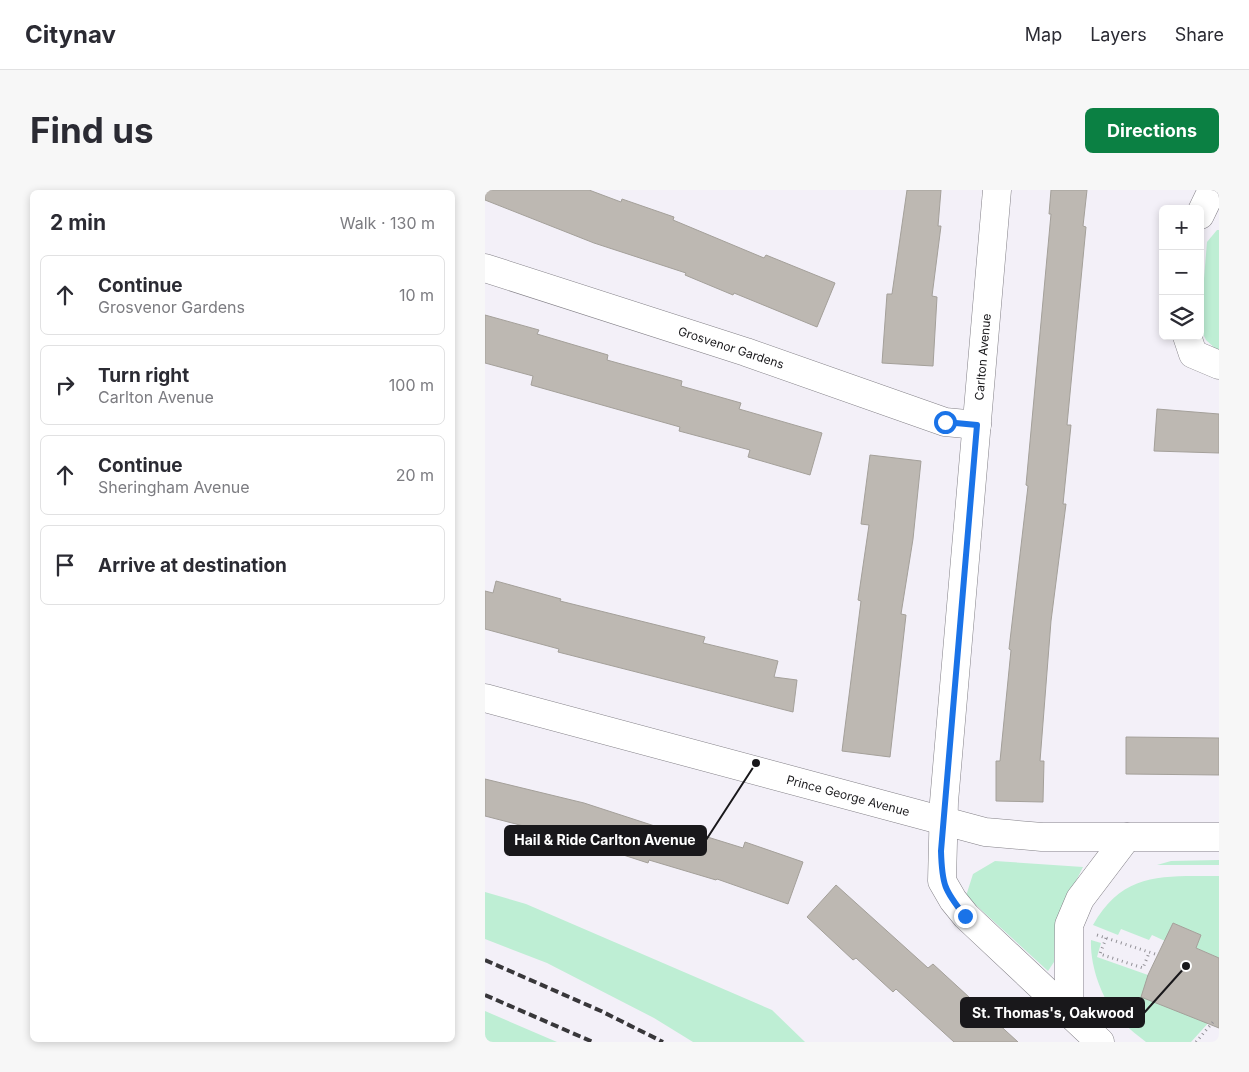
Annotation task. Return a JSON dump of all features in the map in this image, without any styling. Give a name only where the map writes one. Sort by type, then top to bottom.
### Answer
[{"type":"street","name":"Carlton Avenue","points":[[997,190],[944,802],[941,851],[942,881],[965,916],[1100,1042]]},
{"type":"street","points":[[1204,208],[1214,190],[1219,192]]},
{"type":"street","name":"Grosvenor Gardens","points":[[485,268],[746,352],[945,422],[977,425]]},
{"type":"street","points":[[1188,340],[1193,354],[1219,364]]},
{"type":"street","name":"Prince George Avenue","points":[[485,698],[944,823],[1016,836],[1219,837]]},
{"type":"street","points":[[1069,1014],[1069,925],[1080,899],[1127,837]]},
{"type":"path","points":[[1149,953],[1143,968],[1100,954],[1108,939],[1158,955]]},
{"type":"path","points":[[1196,1042],[1213,1022]]},
{"type":"green space","points":[[1219,230],[1219,352],[1204,336],[1204,279],[1207,242]]},
{"type":"green space","points":[[1219,860],[1219,865],[1157,865],[1171,861]]},
{"type":"green space","points":[[995,861],[1083,867],[1055,923],[1054,962],[1048,971],[966,896],[973,874]]},
{"type":"green space","points":[[1180,876],[1219,876],[1219,958],[1196,948],[1201,935],[1173,923],[1165,941],[1152,935],[1149,940],[1121,929],[1118,935],[1093,925],[1105,907],[1118,895],[1132,886],[1147,880]]},
{"type":"green space","points":[[485,892],[526,904],[772,1010],[805,1042],[693,1042],[654,1018],[547,963],[485,939]]},
{"type":"green space","points":[[1091,940],[1101,943],[1097,957],[1148,975],[1211,1020],[1191,1042],[1146,1042],[1120,1020],[1106,1000],[1092,960]]},
{"type":"green space","points":[[485,1011],[557,1042],[485,1042]]},
{"type":"building","points":[[485,190],[589,190],[621,202],[622,199],[674,217],[673,220],[764,258],[766,255],[835,283],[817,327],[734,293],[733,295],[685,275],[686,273],[594,243],[485,200]]},
{"type":"building","points":[[907,190],[941,190],[938,226],[941,226],[932,296],[937,297],[933,366],[882,363],[887,294],[892,294]]},
{"type":"building","points":[[1051,190],[1087,190],[1083,226],[1086,227],[1067,425],[1071,425],[1063,504],[1066,504],[1051,621],[1040,761],[1044,761],[1043,802],[996,801],[996,761],[1000,761],[1011,650],[1009,649],[1028,486],[1026,485],[1051,214],[1049,214]]},
{"type":"building","points":[[485,315],[539,330],[537,334],[608,355],[607,360],[682,381],[681,386],[741,403],[739,409],[822,433],[810,475],[748,457],[750,450],[679,431],[680,427],[531,385],[533,376],[485,363]]},
{"type":"building","points":[[1157,409],[1219,414],[1219,453],[1154,451]]},
{"type":"building","points":[[870,455],[921,461],[913,539],[901,614],[906,615],[890,757],[842,751],[861,601],[858,600],[869,525],[861,524]]},
{"type":"building","points":[[496,581],[561,599],[560,601],[705,637],[703,643],[778,661],[774,677],[797,680],[793,712],[558,652],[559,649],[485,629],[485,591],[493,593]]},
{"type":"building","points":[[1126,737],[1219,738],[1219,775],[1126,774]]},
{"type":"building","points":[[485,779],[584,803],[670,831],[672,826],[743,848],[745,842],[803,862],[788,904],[717,879],[649,860],[648,863],[574,839],[485,816]]},
{"type":"building","points":[[836,885],[928,968],[933,964],[1018,1042],[954,1042],[896,989],[893,992],[856,958],[853,960],[807,917]]},
{"type":"building","points":[[1173,923],[1201,935],[1196,948],[1219,958],[1219,1028],[1141,997],[1148,975]]},
{"type":"railway","points":[[485,960],[601,1011],[663,1042]]},
{"type":"railway","points":[[485,995],[593,1042]]},
{"type":"place","name":"Hail & Ride Carlton Avenue","points":[[756,763]]},
{"type":"place","name":"St. Thomas's, Oakwood","points":[[1186,966]]},
{"type":"route","points":[[945,422],[977,425],[941,851],[942,881],[946,890],[965,916]]}]
